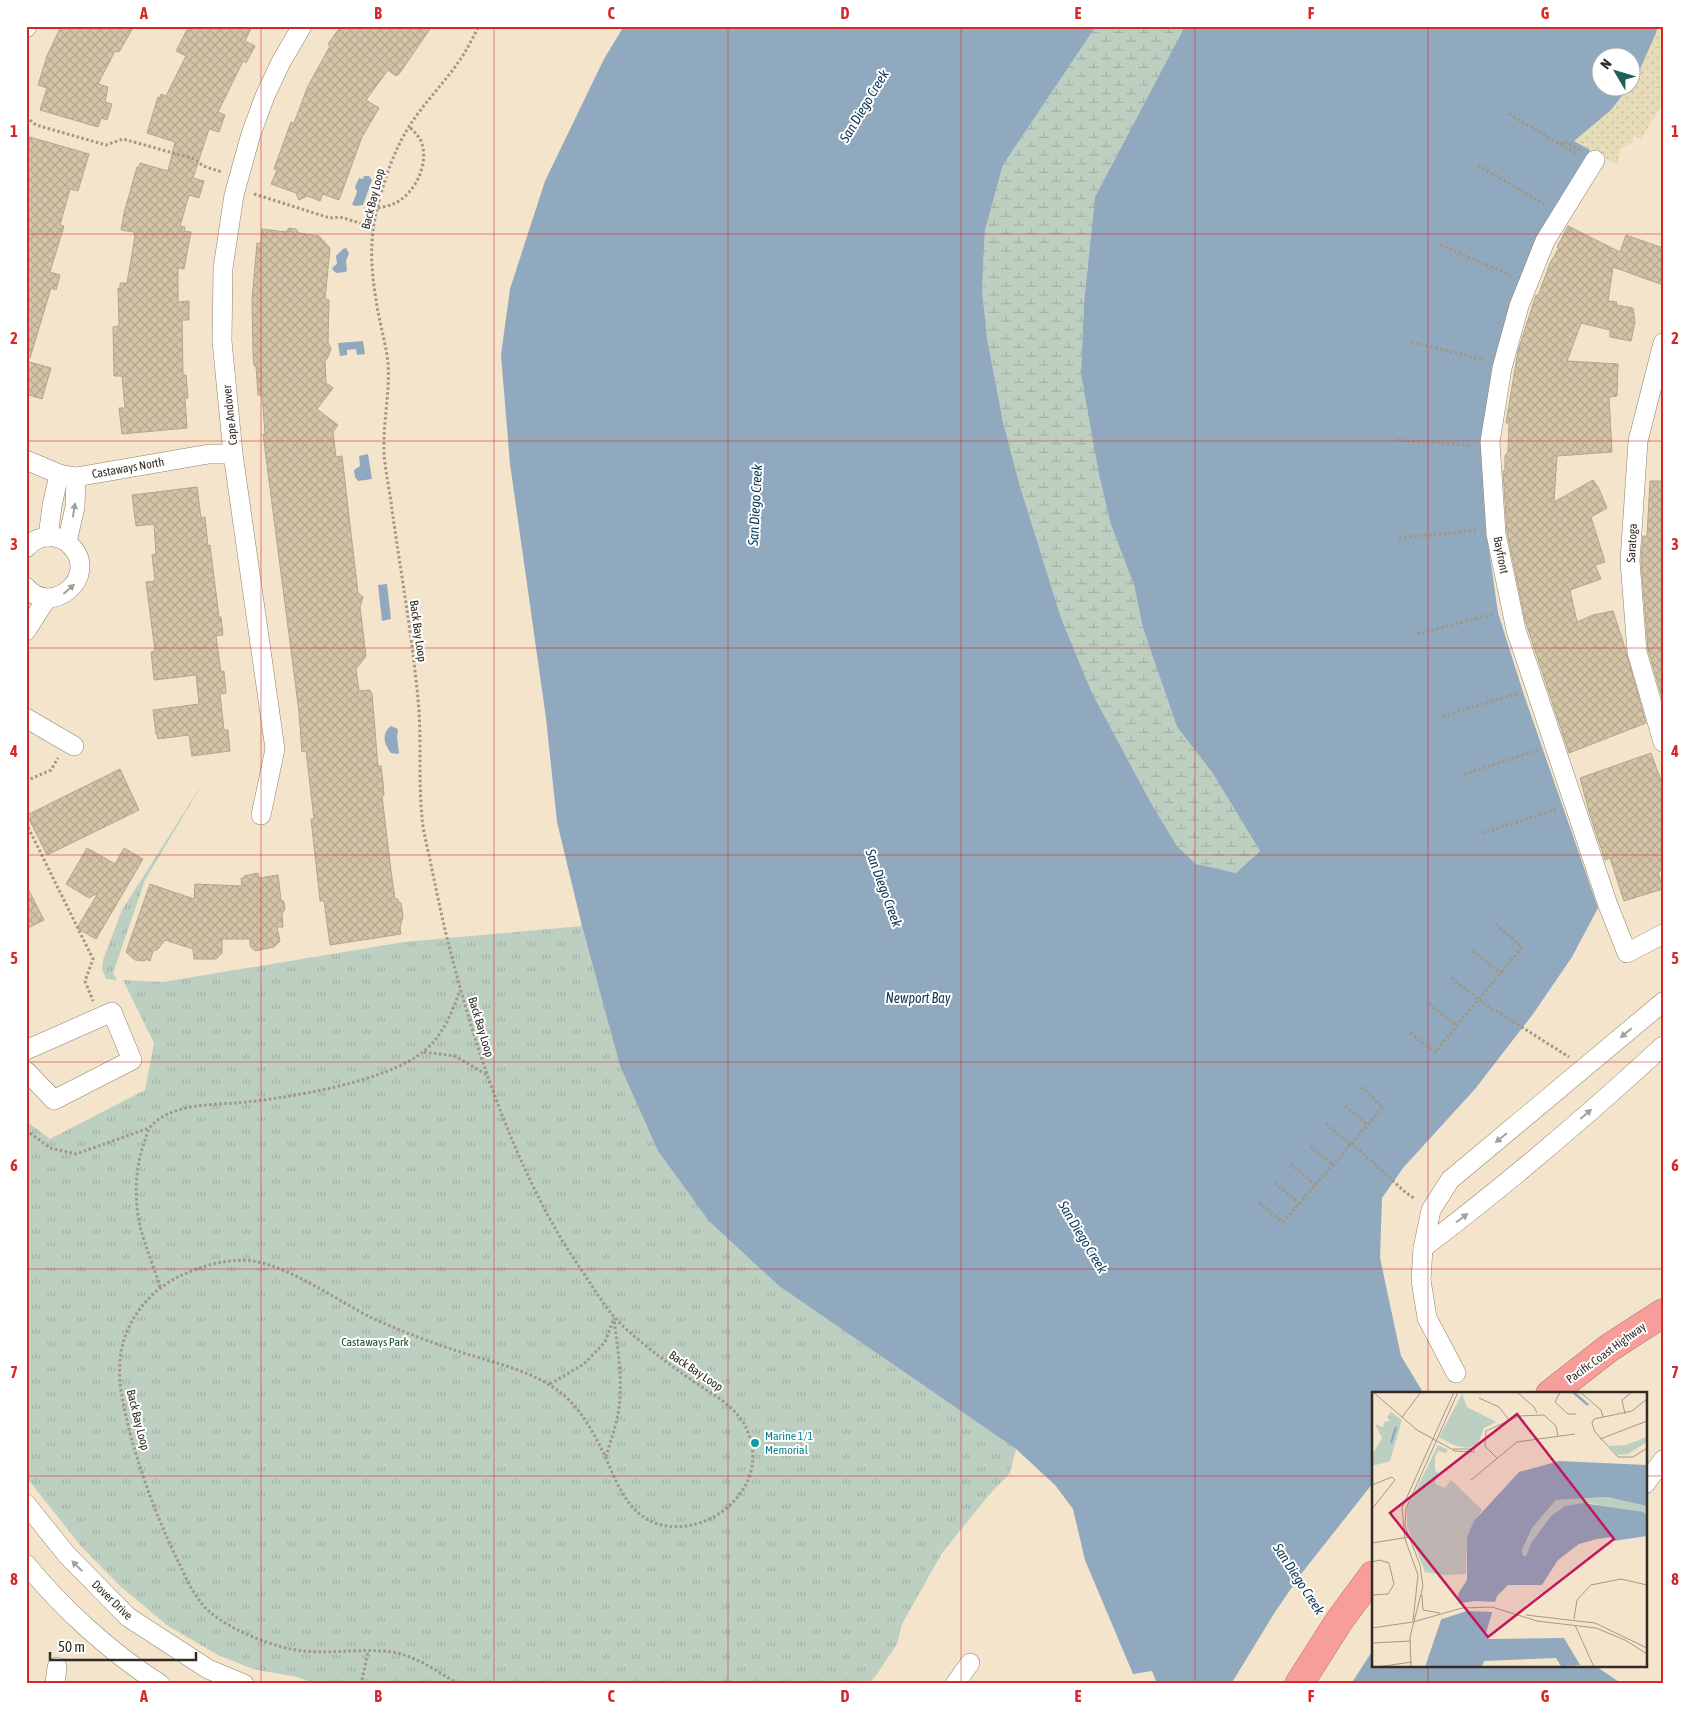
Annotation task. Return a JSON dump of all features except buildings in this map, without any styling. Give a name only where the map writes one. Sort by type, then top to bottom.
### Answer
[{"type":"highway","name":"Pacific Coast Highway","points":[[1553,1392],[1609,1348],[1663,1313]]},
{"type":"highway","points":[[1299,1684],[1372,1576]]},
{"type":"street","name":"Cape Andover","points":[[261,815],[275,748],[233,454],[222,341],[222,268],[236,182],[251,134],[265,96],[281,62],[302,26]]},
{"type":"street","name":"Bayfront","points":[[1588,159],[1545,241],[1518,306],[1502,368],[1490,442],[1496,534],[1516,630],[1608,905],[1627,954],[1663,934]]},
{"type":"street","name":"Saratoga","points":[[1663,343],[1638,441],[1630,561],[1637,652],[1663,742]]},
{"type":"street","name":"Castaways North","points":[[68,476],[199,456],[233,454]]},
{"type":"street","points":[[26,460],[68,476]]},
{"type":"street","points":[[48,536],[52,506],[68,476]]},
{"type":"street","points":[[68,476],[75,507],[68,542]]},
{"type":"street","points":[[26,548],[38,539],[48,536],[58,538],[68,542],[74,549],[79,558],[80,568],[78,578],[73,586],[66,593],[57,597],[47,598],[37,595],[26,587]]},
{"type":"street","points":[[26,631],[47,598]]},
{"type":"street","points":[[26,718],[70,744]]},
{"type":"street","points":[[1456,1373],[1427,1318],[1421,1280],[1423,1248],[1431,1210],[1450,1180],[1663,1002]]},
{"type":"street","points":[[26,1050],[112,1012],[132,1060],[54,1100],[26,1070]]},
{"type":"street","points":[[1423,1248],[1489,1197],[1625,1081],[1663,1046]]},
{"type":"street","points":[[1646,1483],[1663,1460]]},
{"type":"street","name":"Dover Drive","points":[[26,1504],[67,1556],[128,1617],[208,1669],[244,1684]]},
{"type":"street","points":[[26,1564],[102,1642],[138,1670],[160,1684]]},
{"type":"street","points":[[955,1684],[970,1663]]},
{"type":"path","name":"Back Bay Loop","points":[[458,1684],[416,1659],[391,1652],[305,1651],[286,1648],[243,1633],[211,1614],[198,1599],[167,1538],[155,1507],[138,1458],[122,1402],[119,1375],[121,1352],[126,1332],[136,1314],[160,1286],[179,1276],[215,1263],[232,1260],[260,1262],[284,1271],[374,1318],[410,1334],[456,1351],[509,1366],[550,1384],[571,1402],[585,1420],[606,1457],[625,1499],[648,1521],[660,1525],[678,1527],[712,1518],[730,1506],[746,1483],[753,1461],[752,1444],[745,1424],[737,1412],[726,1402],[660,1358],[614,1317],[552,1225],[521,1161],[487,1075],[460,989],[442,918],[422,820],[418,703],[384,450],[388,363],[376,301],[373,272],[373,227],[389,170],[409,126],[464,55],[479,26]]},
{"type":"path","points":[[1510,114],[1588,159]]},
{"type":"path","points":[[26,117],[36,125],[106,146],[123,139],[195,159],[204,166],[223,172],[250,192],[330,218],[340,217],[373,227]]},
{"type":"path","points":[[378,208],[395,204],[409,192],[419,176],[424,162],[422,143],[418,135],[409,126]]},
{"type":"path","points":[[1478,165],[1550,208]]},
{"type":"path","points":[[1440,245],[1517,278]]},
{"type":"path","points":[[1410,342],[1492,362]]},
{"type":"path","points":[[1396,440],[1480,446]]},
{"type":"path","points":[[1399,538],[1483,530]]},
{"type":"path","points":[[1418,634],[1496,614],[1495,605]]},
{"type":"path","points":[[1443,716],[1522,692],[1524,699]]},
{"type":"path","points":[[26,781],[51,770],[70,744]]},
{"type":"path","points":[[1464,774],[1541,749]]},
{"type":"path","points":[[1482,833],[1561,808]]},
{"type":"path","points":[[26,823],[94,959],[85,981],[100,1017]]},
{"type":"path","points":[[1410,1033],[1435,1052],[1501,974],[1522,947],[1495,924]]},
{"type":"path","points":[[1474,951],[1501,974]]},
{"type":"path","points":[[1452,978],[1479,1000],[1585,1068]]},
{"type":"path","points":[[26,1130],[50,1148],[76,1154],[149,1128],[164,1115],[193,1107],[253,1101],[333,1087],[395,1069],[424,1052],[443,1029],[460,989]]},
{"type":"path","points":[[1429,1004],[1457,1026]]},
{"type":"path","points":[[424,1052],[455,1056],[487,1075]]},
{"type":"path","points":[[1259,1203],[1283,1222],[1368,1126],[1383,1107],[1360,1086]]},
{"type":"path","points":[[1345,1106],[1368,1126]]},
{"type":"path","points":[[1326,1124],[1352,1144],[1404,1191]]},
{"type":"path","points":[[149,1128],[139,1159],[137,1194],[140,1225],[160,1286]]},
{"type":"path","points":[[1310,1146],[1333,1165]]},
{"type":"path","points":[[1291,1164],[1315,1185]]},
{"type":"path","points":[[1275,1183],[1300,1204]]},
{"type":"path","points":[[550,1384],[584,1364],[605,1342],[614,1317]]},
{"type":"path","points":[[606,1457],[617,1422],[620,1392],[620,1369],[614,1317]]},
{"type":"path","points":[[364,1684],[362,1680],[368,1652]]},
{"type":"green space","points":[[1096,26],[1185,26],[1095,197],[1084,303],[1081,374],[1111,525],[1134,585],[1143,628],[1177,727],[1212,772],[1260,851],[1236,873],[1196,864],[1177,846],[1151,803],[1092,693],[1061,618],[1019,483],[1003,422],[987,338],[982,289],[985,230],[1003,165]]},
{"type":"green space","points":[[206,778],[145,880],[113,973],[117,980],[106,979],[102,969],[103,960],[122,910]]},
{"type":"green space","name":"Castaways Park","points":[[582,926],[620,1066],[658,1151],[709,1220],[779,1286],[1016,1449],[1010,1473],[989,1495],[942,1553],[902,1624],[897,1644],[869,1684],[317,1684],[297,1677],[253,1669],[218,1655],[168,1626],[120,1586],[81,1546],[26,1477],[26,1121],[50,1139],[145,1090],[154,1043],[123,980],[163,982],[404,942]]},
{"type":"sand","points":[[1658,26],[1663,26],[1663,103],[1641,139],[1634,136],[1631,144],[1621,149],[1618,165],[1574,141],[1611,110],[1620,98],[1642,98],[1642,65]]},
{"type":"water","name":"Newport Bay","points":[[624,26],[1096,26],[1003,165],[985,230],[982,289],[987,338],[1003,422],[1019,483],[1061,618],[1092,693],[1151,803],[1177,846],[1196,864],[1236,873],[1260,851],[1212,772],[1177,727],[1143,628],[1134,585],[1111,525],[1099,474],[1081,374],[1084,303],[1095,197],[1185,26],[1658,26],[1642,65],[1642,48],[1592,48],[1592,98],[1620,98],[1611,110],[1574,141],[1590,150],[1536,246],[1482,447],[1486,528],[1498,613],[1524,695],[1598,908],[1572,957],[1533,1014],[1475,1089],[1403,1168],[1382,1198],[1380,1258],[1401,1356],[1423,1392],[1372,1392],[1372,1668],[1599,1668],[1622,1684],[1157,1684],[1152,1671],[1133,1674],[1085,1560],[1073,1509],[1055,1485],[1016,1449],[779,1286],[709,1221],[658,1151],[620,1066],[582,926],[557,822],[546,718],[510,464],[501,355],[510,289],[545,181],[604,59]]},
{"type":"water","points":[[364,176],[369,176],[372,180],[363,205],[352,205],[357,192],[355,187],[359,178],[363,179]]},
{"type":"water","points":[[346,248],[349,253],[346,261],[347,271],[336,273],[332,269],[337,264],[336,256]]},
{"type":"water","points":[[363,341],[365,354],[357,355],[356,349],[347,350],[347,355],[340,356],[338,343]]},
{"type":"water","points":[[368,454],[372,479],[358,481],[354,470],[360,466],[359,456]]},
{"type":"water","points":[[387,584],[391,619],[382,621],[378,585]]},
{"type":"water","points":[[391,726],[398,729],[399,753],[397,754],[391,753],[385,743],[386,732]]},
{"type":"pier","points":[[1372,1484],[1372,1652],[1351,1684],[1231,1684],[1275,1612],[1301,1574]]},
{"type":"place","name":"Marine 1/1 Memorial","points":[[755,1443]]},
{"type":"water label","name":"San Diego Creek","points":[[864,106]]},
{"type":"water label","name":"San Diego Creek","points":[[755,505]]},
{"type":"water label","name":"San Diego Creek","points":[[884,888]]},
{"type":"water label","name":"San Diego Creek","points":[[1083,1237]]},
{"type":"water label","name":"San Diego Creek","points":[[1299,1579]]}]
